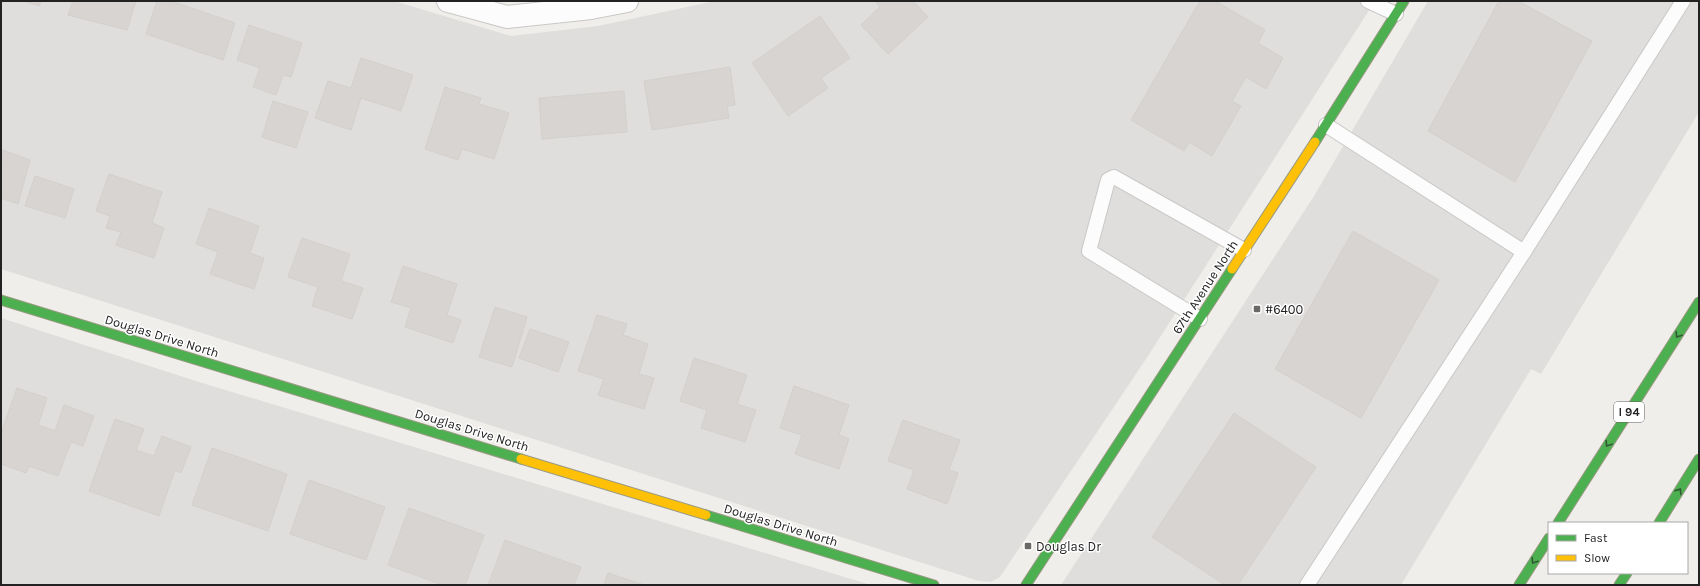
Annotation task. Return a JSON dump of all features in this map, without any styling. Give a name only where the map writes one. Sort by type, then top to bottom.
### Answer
[{"type":"main road","name":"67th Avenue North","points":[[1026,585],[1326,125],[1404,1]]},
{"type":"main road","name":"Douglas Drive North","points":[[1,300],[934,585]]},
{"type":"main road","name":"I 94","points":[[1559,522],[1699,302]]},
{"type":"main road","points":[[1660,522],[1699,459]]},
{"type":"main road","points":[[1519,585],[1548,540]]},
{"type":"main road","points":[[1619,585],[1626,574]]},
{"type":"street","points":[[448,1],[506,17],[591,8],[627,1]]},
{"type":"lane","points":[[1368,1],[1396,14]]},
{"type":"lane","points":[[1307,585],[1524,252],[1683,1]]},
{"type":"lane","points":[[1326,125],[1524,252]]},
{"type":"lane","points":[[1200,319],[1089,251],[1108,180],[1114,177],[1244,250]]},
{"type":"shaded area","points":[[1,1],[394,1],[511,36],[598,26],[715,1],[1375,1],[1150,353],[1000,577],[991,582],[979,581],[1,269]]},
{"type":"shaded area","points":[[1428,1],[1699,1],[1699,112],[1541,374],[1531,369],[1401,585],[1061,585],[1314,196]]},
{"type":"shaded area","points":[[1,318],[199,382],[871,585],[1,585]]},
{"type":"building","points":[[24,1],[41,1],[39,6]]},
{"type":"building","points":[[73,1],[136,1],[127,30],[68,15]]},
{"type":"building","points":[[157,1],[171,1],[235,23],[223,60],[146,34]]},
{"type":"building","points":[[875,1],[913,1],[928,17],[888,54],[861,25],[880,7]]},
{"type":"building","points":[[1200,1],[1215,1],[1265,30],[1258,43],[1283,58],[1266,89],[1246,77],[1232,101],[1241,106],[1212,156],[1189,142],[1184,151],[1131,120]]},
{"type":"building","points":[[1499,1],[1518,1],[1592,41],[1515,182],[1428,131]]},
{"type":"building","points":[[820,16],[850,58],[821,78],[828,88],[788,116],[752,63]]},
{"type":"building","points":[[249,25],[302,43],[291,77],[283,75],[276,95],[253,87],[260,68],[237,60]]},
{"type":"building","points":[[361,58],[413,75],[401,111],[361,98],[351,130],[315,118],[328,81],[351,88]]},
{"type":"building","points":[[730,67],[735,105],[727,106],[729,118],[652,130],[644,81]]},
{"type":"building","points":[[445,87],[481,98],[479,104],[509,113],[494,159],[462,149],[458,160],[425,149]]},
{"type":"building","points":[[624,91],[627,132],[542,139],[539,98]]},
{"type":"building","points":[[273,101],[308,112],[296,148],[262,137]]},
{"type":"building","points":[[2,150],[30,160],[18,204],[1,198]]},
{"type":"building","points":[[109,174],[162,192],[152,223],[164,228],[154,258],[116,245],[121,232],[106,228],[110,216],[96,211]]},
{"type":"building","points":[[35,176],[74,189],[65,218],[25,206]]},
{"type":"building","points":[[209,208],[259,226],[250,253],[264,258],[254,289],[210,274],[218,252],[196,244]]},
{"type":"building","points":[[1353,231],[1439,280],[1361,418],[1275,369]]},
{"type":"building","points":[[302,238],[350,254],[341,281],[363,288],[352,319],[312,306],[318,287],[288,277]]},
{"type":"building","points":[[403,266],[457,284],[447,315],[461,320],[453,343],[405,327],[411,308],[391,302]]},
{"type":"building","points":[[495,307],[527,317],[512,367],[479,357]]},
{"type":"building","points":[[597,315],[627,324],[623,335],[648,344],[639,374],[654,378],[644,409],[598,395],[604,379],[578,371]]},
{"type":"building","points":[[530,329],[569,342],[558,372],[519,358]]},
{"type":"building","points":[[694,358],[747,375],[737,404],[756,410],[745,442],[701,428],[707,410],[680,401]]},
{"type":"building","points":[[794,386],[849,405],[839,435],[849,439],[839,469],[795,454],[802,435],[780,428]]},
{"type":"building","points":[[17,388],[47,398],[38,425],[55,431],[64,405],[94,416],[83,446],[71,442],[58,476],[29,466],[26,473],[1,464],[1,433]]},
{"type":"building","points":[[1234,413],[1316,467],[1238,585],[1225,585],[1152,537]]},
{"type":"building","points":[[115,419],[144,429],[136,450],[154,456],[162,436],[191,447],[181,473],[175,470],[159,516],[89,491]]},
{"type":"building","points":[[903,420],[960,440],[949,470],[958,473],[947,504],[907,489],[914,470],[888,461]]},
{"type":"building","points":[[212,448],[287,474],[268,531],[192,505]]},
{"type":"building","points":[[309,480],[385,507],[366,560],[290,534]]},
{"type":"building","points":[[409,508],[484,535],[465,585],[442,585],[388,565]]},
{"type":"building","points":[[505,540],[581,567],[574,585],[488,585]]},
{"type":"building","points":[[608,573],[644,585],[604,585]]},
{"type":"traffic: fast","points":[[1315,142],[1404,1]]},
{"type":"traffic: fast","points":[[1026,585],[1232,269]]},
{"type":"traffic: fast","points":[[1,300],[521,459]]},
{"type":"traffic: fast","points":[[1559,522],[1699,302]]},
{"type":"traffic: fast","points":[[1660,522],[1699,459]]},
{"type":"traffic: fast","points":[[706,515],[934,585]]},
{"type":"traffic: fast","points":[[1519,585],[1548,540]]},
{"type":"traffic: fast","points":[[1619,585],[1626,574]]},
{"type":"traffic: slow","points":[[1232,269],[1315,142]]},
{"type":"traffic: slow","points":[[521,459],[706,515]]},
{"type":"place","name":"#6400","points":[[1257,309]]},
{"type":"place","name":"Douglas Dr","points":[[1028,546]]}]
